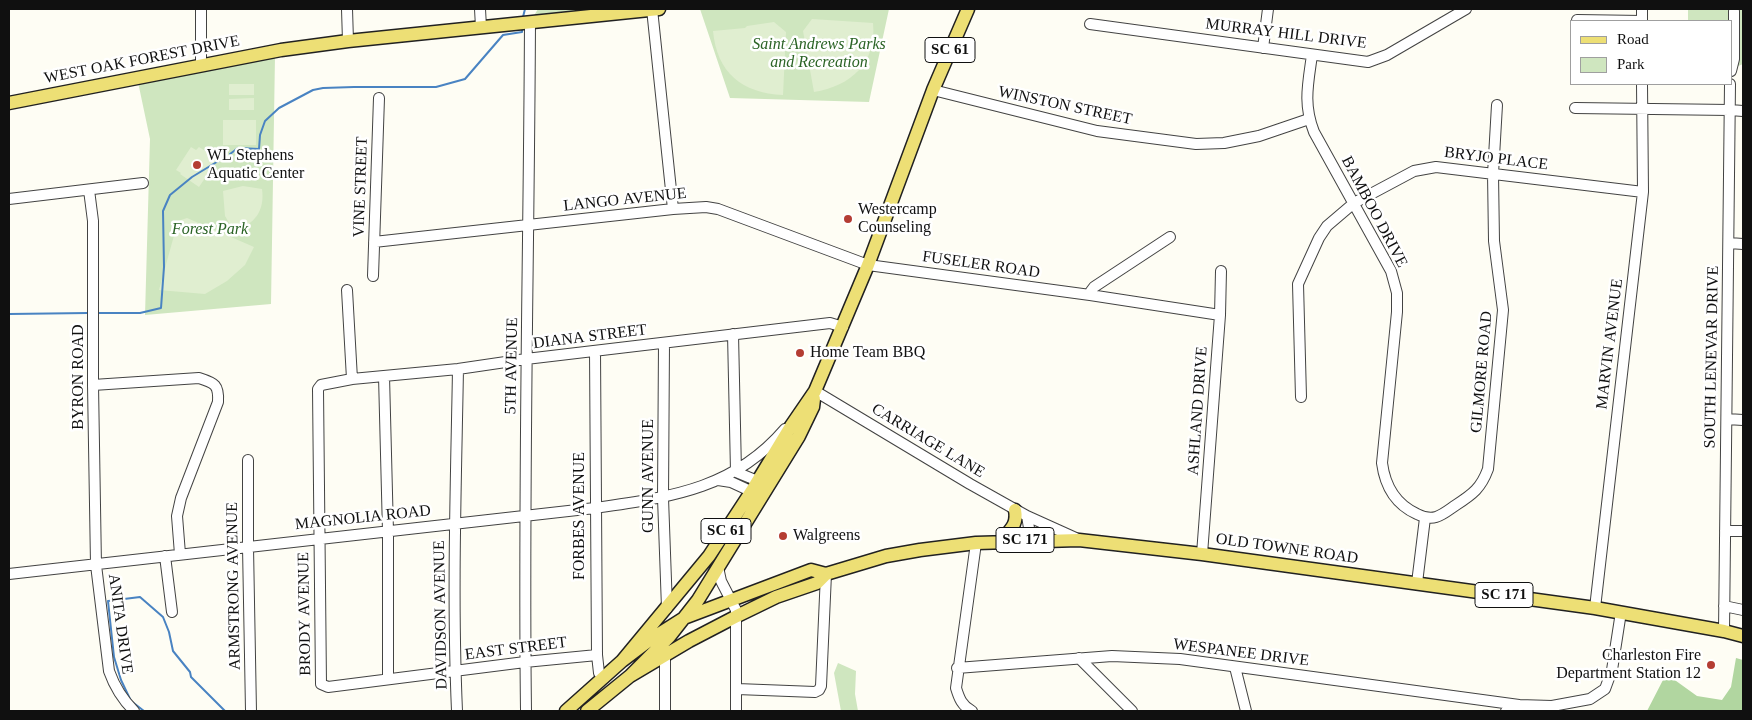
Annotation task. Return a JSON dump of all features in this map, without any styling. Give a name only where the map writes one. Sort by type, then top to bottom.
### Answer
[{"type":"main road","name":"WEST OAK FOREST DRIVE","points":[[9,104],[281,50],[348,41],[659,9]]},
{"type":"main road","name":"SC 61","points":[[622,661],[709,556],[799,436],[813,407],[815,391],[868,265],[933,90],[968,9]]},
{"type":"main road","name":"SC 61","points":[[630,676],[669,637],[698,600],[760,489]]},
{"type":"main road","points":[[1000,542],[1013,527],[1016,518],[1015,510]]},
{"type":"main road","name":"OLD TOWNE ROAD","points":[[826,574],[886,556],[976,543],[1078,540],[1202,554],[1595,608],[1743,636]]},
{"type":"main road","name":"SC 171","points":[[566,711],[622,661],[652,638],[684,618],[811,570],[826,574]]},
{"type":"main road","name":"SC 171","points":[[587,711],[630,676],[665,655],[776,597],[817,583],[826,574]]},
{"type":"street","points":[[201,9],[201,65]]},
{"type":"street","points":[[347,9],[348,41]]},
{"type":"street","points":[[480,9],[481,27]]},
{"type":"street","points":[[652,9],[673,209]]},
{"type":"street","points":[[1263,48],[1268,9]]},
{"type":"street","name":"MURRAY HILL DRIVE","points":[[1090,24],[1368,62],[1386,55],[1466,9]]},
{"type":"street","points":[[1732,67],[1734,58],[1734,11]]},
{"type":"street","name":"5TH AVENUE","points":[[526,711],[525,516],[526,359],[530,224],[530,22]]},
{"type":"street","name":"BAMBOO DRIVE","points":[[1312,55],[1307,105],[1309,119],[1314,132],[1392,271],[1397,293],[1397,312],[1382,463],[1384,477],[1391,493],[1398,502],[1425,518]]},
{"type":"street","name":"MARVIN AVENUE","points":[[1595,608],[1643,192],[1642,85]]},
{"type":"street","name":"SOUTH LENEVAR DRIVE","points":[[1724,631],[1730,85]]},
{"type":"street","name":"WINSTON STREET","points":[[933,90],[1097,131],[1196,144],[1224,143],[1258,136],[1309,119]]},
{"type":"street","name":"VINE STREET","points":[[373,276],[379,98]]},
{"type":"street","name":"GILMORE ROAD","points":[[1425,518],[1436,517],[1473,494],[1484,480],[1488,469],[1503,310],[1494,241],[1493,174],[1497,104]]},
{"type":"street","points":[[1576,108],[1730,110],[1743,112]]},
{"type":"street","name":"BRYJO PLACE","points":[[1301,397],[1298,284],[1319,238],[1327,226],[1354,203],[1414,171],[1436,167],[1643,192]]},
{"type":"street","points":[[9,199],[143,183]]},
{"type":"street","name":"BYRON ROAD","points":[[89,190],[93,221],[96,564]]},
{"type":"street","name":"LANGO AVENUE","points":[[374,242],[530,224],[706,207],[718,208],[868,265]]},
{"type":"street","points":[[1090,295],[1090,291],[1094,287],[1170,237]]},
{"type":"street","points":[[1729,243],[1743,244]]},
{"type":"street","name":"FUSELER ROAD","points":[[868,265],[1090,295],[1220,315]]},
{"type":"street","name":"ASHLAND DRIVE","points":[[1202,554],[1220,315],[1221,271]]},
{"type":"street","points":[[347,290],[352,379]]},
{"type":"street","name":"DIANA STREET","points":[[317,394],[321,385],[352,379],[458,369],[526,359],[830,323],[843,327]]},
{"type":"street","points":[[733,334],[736,472],[760,489]]},
{"type":"street","name":"GUNN AVENUE","points":[[664,343],[663,498],[667,608]]},
{"type":"street","name":"FORBES AVENUE","points":[[595,351],[596,655],[598,673],[604,678]]},
{"type":"street","name":"DAVIDSON AVENUE","points":[[457,711],[455,671],[455,523],[458,369]]},
{"type":"street","points":[[384,376],[388,532],[388,679]]},
{"type":"street","points":[[93,385],[199,378],[216,386],[218,402],[181,498],[177,516],[180,554]]},
{"type":"street","name":"MAGNOLIA ROAD","points":[[9,574],[595,508],[663,498],[706,486],[736,472],[778,437],[815,391]]},
{"type":"street","name":"CARRIAGE LANE","points":[[815,391],[1015,510],[1078,540]]},
{"type":"street","name":"BRODY AVENUE","points":[[317,394],[321,684]]},
{"type":"street","points":[[1727,419],[1743,420]]},
{"type":"street","name":"ARMSTRONG AVENUE","points":[[248,460],[252,711]]},
{"type":"street","points":[[718,480],[760,489]]},
{"type":"street","points":[[1027,516],[1031,540]]},
{"type":"street","points":[[1417,583],[1425,518]]},
{"type":"street","points":[[1725,531],[1743,531]]},
{"type":"street","points":[[972,711],[965,708],[956,688],[957,668],[976,543]]},
{"type":"street","points":[[165,556],[172,612]]},
{"type":"street","name":"ANITA DRIVE","points":[[96,564],[109,672],[113,684],[121,697],[134,711]]},
{"type":"street","points":[[718,567],[721,581],[732,600],[737,616],[736,711]]},
{"type":"street","points":[[737,689],[815,692],[819,690],[821,686],[826,574]]},
{"type":"street","points":[[1724,606],[1743,610]]},
{"type":"street","name":"WESPANEE DRIVE","points":[[957,668],[1112,656],[1180,659],[1519,705],[1552,706],[1590,699],[1605,689],[1612,670],[1621,612]]},
{"type":"street","name":"EAST STREET","points":[[321,684],[328,688],[525,662],[596,655]]},
{"type":"street","points":[[665,655],[665,711]]},
{"type":"street","points":[[1079,658],[1132,711]]},
{"type":"street","points":[[1235,666],[1246,711]]},
{"type":"street","points":[[1506,711],[1519,705]]},
{"type":"green space","points":[[538,9],[659,9],[530,22]]},
{"type":"green space","name":"Saint Andrews Parks and Recreation","points":[[700,9],[889,9],[869,102],[730,98]]},
{"type":"green space","points":[[1688,9],[1743,9],[1743,64],[1732,69],[1732,20],[1688,20]]},
{"type":"green space","points":[[812,19],[873,23],[871,50],[859,70],[839,84],[814,92],[803,31]]},
{"type":"green space","points":[[774,22],[786,32],[783,95],[755,90],[734,78],[720,58],[715,46],[713,31],[745,28],[747,26]]},
{"type":"green space","name":"Forest Park","points":[[275,56],[271,304],[145,315],[150,139],[138,82]]},
{"type":"green space","points":[[229,84],[254,84],[254,95],[229,95]]},
{"type":"green space","points":[[254,98],[254,110],[229,110],[229,99]]},
{"type":"green space","points":[[223,120],[256,120],[256,145],[223,145]]},
{"type":"green space","name":"WL Stephens Aquatic Center","points":[[191,147],[196,150],[199,147],[218,159],[199,187],[176,170]]},
{"type":"green space","points":[[243,186],[262,189],[262,204],[257,216],[248,225],[234,231],[225,216],[223,191]]},
{"type":"green space","points":[[187,218],[254,247],[245,265],[227,281],[205,294],[159,290],[178,221]]},
{"type":"green space","points":[[1736,658],[1743,660],[1743,711],[1647,711],[1665,673],[1697,696],[1722,700],[1731,687]]},
{"type":"green space","points":[[838,663],[856,671],[855,694],[858,711],[841,711],[834,673]]},
{"type":"waterway","points":[[523,17],[525,9]]},
{"type":"waterway","points":[[230,154],[238,148],[259,149],[260,135],[265,121],[279,108],[313,90],[354,87],[436,87],[465,79],[503,35],[522,32],[522,29]]},
{"type":"waterway","points":[[99,313],[140,313],[161,308],[164,267],[163,211],[170,195],[192,177],[220,160]]},
{"type":"waterway","points":[[9,314],[88,313]]},
{"type":"waterway","points":[[144,711],[131,701],[121,680],[114,657],[108,601],[140,597],[163,617],[169,632],[173,651],[190,672],[191,677],[225,711]]},
{"type":"place","name":"WL Stephens Aquatic Center","points":[[197,165]]},
{"type":"place","name":"Westercamp Counseling","points":[[848,219]]},
{"type":"place","name":"Home Team BBQ","points":[[800,353]]},
{"type":"place","name":"Walgreens","points":[[783,536]]},
{"type":"place","name":"Charleston Fire Department Station 12","points":[[1711,665]]}]
